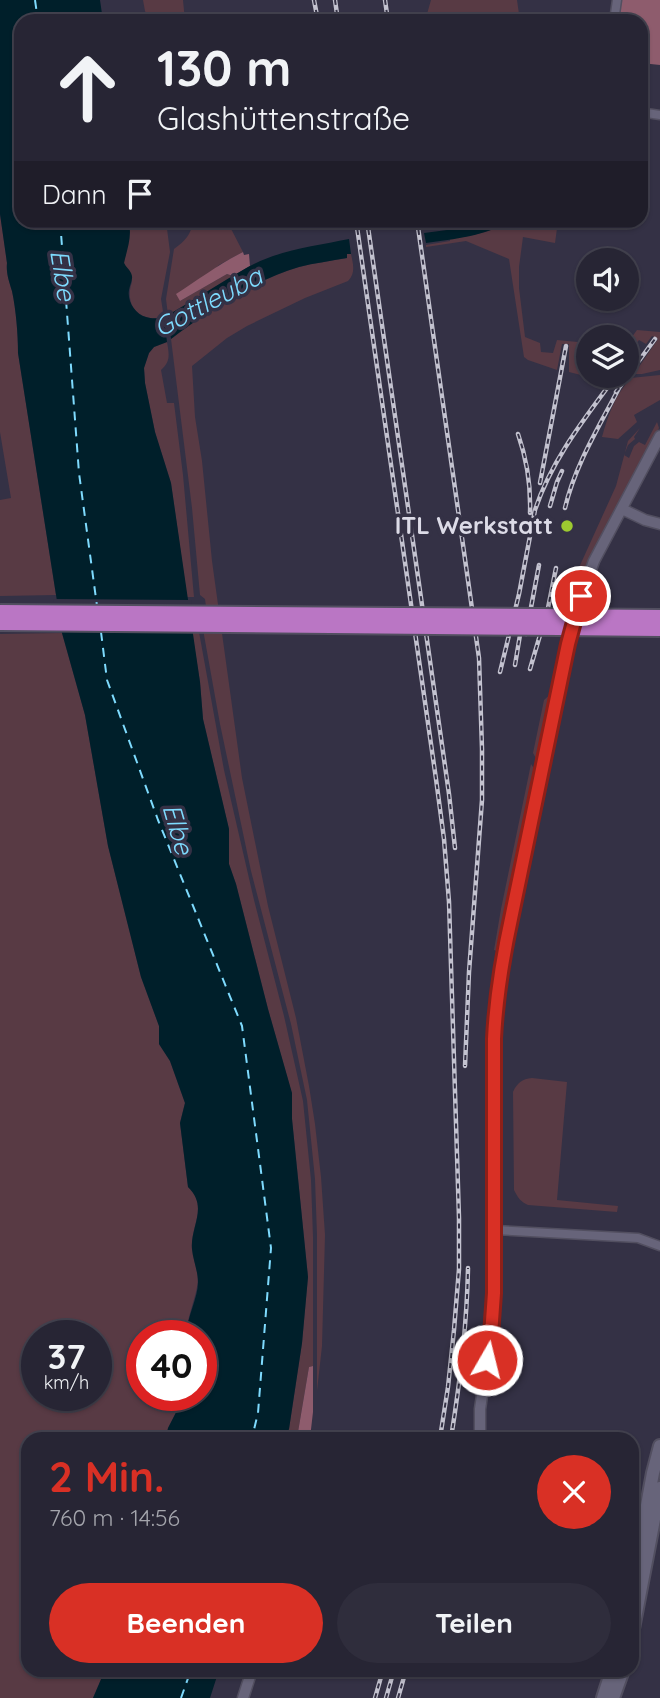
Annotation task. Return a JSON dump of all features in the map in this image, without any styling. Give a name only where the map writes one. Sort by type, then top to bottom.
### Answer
[{"type":"highway","points":[[0,612],[660,617]]},
{"type":"highway","points":[[0,623],[660,629]]},
{"type":"main road","points":[[639,1549],[660,1446]]},
{"type":"main road","points":[[639,1598],[660,1488]]},
{"type":"main road","points":[[603,1698],[610,1677]]},
{"type":"main road","points":[[614,1698],[621,1677]]},
{"type":"street","points":[[480,1432],[480,1409],[493,1314],[494,1039],[503,957],[574,617],[594,561],[660,436]]},
{"type":"street","points":[[622,509],[660,524]]},
{"type":"street","points":[[495,1230],[631,1237],[660,1246]]},
{"type":"street","points":[[243,1698],[250,1677]]},
{"type":"shaded area","points":[[143,0],[183,0],[184,14],[146,14]]},
{"type":"shaded area","points":[[431,0],[517,0],[519,14],[427,14]]},
{"type":"shaded area","points":[[621,0],[660,0],[660,65],[648,64],[648,14],[619,14]]},
{"type":"shaded area","points":[[0,214],[7,274],[16,314],[18,353],[56,595],[0,596],[0,500],[11,498],[0,432]]},
{"type":"shaded area","points":[[129,228],[167,228],[170,252],[161,299],[164,318],[141,315],[131,303],[132,282],[124,261]]},
{"type":"shaded area","points":[[231,228],[243,252],[219,265],[180,301],[227,274],[233,276],[168,315],[166,299],[174,249],[191,230]]},
{"type":"shaded area","points":[[496,228],[557,228],[555,243],[523,237],[519,288],[525,337],[540,343],[541,352],[553,353],[557,340],[576,342],[576,374],[569,372],[569,344],[562,344],[557,370],[524,357],[509,259],[466,241],[426,247]]},
{"type":"shaded area","points":[[243,252],[244,255],[249,254],[250,266],[233,276],[227,274],[180,301],[176,294]]},
{"type":"shaded area","points":[[347,254],[351,254],[353,268],[348,281],[247,326],[192,366],[195,417],[212,561],[242,778],[268,906],[296,1018],[315,1124],[325,1235],[322,1346],[317,1391],[317,1235],[315,1179],[307,1100],[291,1024],[251,871],[204,635],[204,631],[209,629],[205,599],[200,595],[171,339],[249,288],[283,272],[347,258]]},
{"type":"shaded area","points":[[639,330],[660,332],[660,370],[639,374],[639,367],[658,339],[652,336],[646,344],[639,340]]},
{"type":"shaded area","points":[[167,342],[168,360],[161,370],[167,403],[174,403],[194,597],[187,597],[171,483],[155,432],[145,383],[144,368],[149,353],[154,347]]},
{"type":"shaded area","points":[[660,375],[660,400],[634,415],[637,422],[618,439],[602,437],[621,391],[623,388],[639,388],[639,377]]},
{"type":"shaded area","points":[[657,422],[659,428],[596,547],[574,601],[566,601],[616,486],[624,455],[629,458],[634,446],[639,442],[645,445]]},
{"type":"shaded area","points":[[640,428],[635,439],[628,445],[625,453],[628,441]]},
{"type":"shaded area","points":[[192,632],[199,632],[224,770],[303,1101],[311,1180],[313,1366],[309,1367],[298,1432],[288,1432],[302,1343],[308,1277],[292,1119],[292,1094],[229,864],[229,829],[203,719]]},
{"type":"shaded area","points":[[62,633],[85,715],[108,846],[141,977],[159,1026],[159,1044],[170,1061],[185,1103],[180,1123],[188,1187],[194,1194],[198,1209],[192,1249],[198,1282],[189,1320],[126,1320],[126,1411],[177,1411],[167,1432],[21,1432],[21,1677],[102,1677],[93,1698],[0,1698],[0,634]]},
{"type":"shaded area","points":[[554,691],[538,762],[533,753],[544,700]]},
{"type":"shaded area","points":[[531,764],[537,773],[500,952],[494,950]]},
{"type":"shaded area","points":[[532,1078],[567,1082],[557,1200],[618,1206],[617,1212],[528,1205],[517,1195],[514,1190],[513,1092],[520,1082]]},
{"type":"shaded area","points":[[313,1366],[311,1432],[298,1432],[309,1367]]},
{"type":"water","name":"Elbe","points":[[0,0],[100,0],[102,14],[14,14],[14,228],[129,228],[130,237],[124,263],[132,275],[129,290],[131,303],[142,315],[164,318],[167,342],[154,347],[149,353],[144,368],[145,383],[155,432],[171,483],[203,719],[229,829],[229,864],[292,1093],[292,1119],[308,1277],[302,1343],[288,1432],[167,1432],[177,1411],[217,1411],[217,1320],[188,1320],[198,1288],[192,1241],[198,1210],[194,1195],[188,1187],[180,1123],[185,1103],[170,1061],[159,1044],[159,1026],[141,977],[108,846],[85,715],[62,633],[18,353],[16,314],[0,214]]},
{"type":"water","points":[[462,228],[494,228],[426,243],[424,233]]},
{"type":"water","name":"Gottleuba","points":[[349,239],[351,254],[347,254],[347,258],[283,272],[249,288],[171,339],[168,315],[248,267],[310,246]]},
{"type":"water","points":[[102,1677],[217,1677],[210,1698],[93,1698]]},
{"type":"pier","points":[[53,599],[191,600],[196,633],[59,632]]},
{"type":"ferry route","points":[[35,0],[37,14]]},
{"type":"ferry route","points":[[61,228],[79,473],[97,606]]},
{"type":"ferry route","points":[[101,632],[107,680],[158,820],[242,1026],[271,1248],[258,1413],[253,1432]]},
{"type":"ferry route","points":[[181,1698],[188,1677]]},
{"type":"railway","points":[[314,0],[317,14]]},
{"type":"railway","points":[[335,0],[337,14]]},
{"type":"railway","points":[[385,0],[387,14]]},
{"type":"railway","points":[[357,228],[436,779],[449,902],[459,1269],[441,1432]]},
{"type":"railway","points":[[368,228],[455,848]]},
{"type":"railway","points":[[418,228],[479,658],[482,800],[465,1066]]},
{"type":"railway","points":[[616,392],[655,339]]},
{"type":"railway","points":[[540,483],[566,346]]},
{"type":"railway","points":[[500,672],[535,510],[542,491],[570,440],[607,388]]},
{"type":"railway","points":[[565,508],[581,461],[619,388]]},
{"type":"railway","points":[[518,434],[528,473],[530,513]]},
{"type":"railway","points":[[550,506],[562,471]]},
{"type":"railway","points":[[526,634],[539,565]]},
{"type":"railway","points":[[530,669],[548,608],[556,568]]},
{"type":"railway","points":[[515,665],[522,623]]},
{"type":"railway","points":[[452,1432],[462,1353],[468,1268]]},
{"type":"railway","points":[[375,1698],[381,1677]]},
{"type":"railway","points":[[386,1698],[392,1677]]},
{"type":"railway","points":[[398,1698],[404,1677]]},
{"type":"place","name":"ITL Werkstatt","points":[[567,526]]},
{"type":"route","points":[[487,1360],[494,1293],[496,1008],[503,957],[568,644],[581,596]]}]
